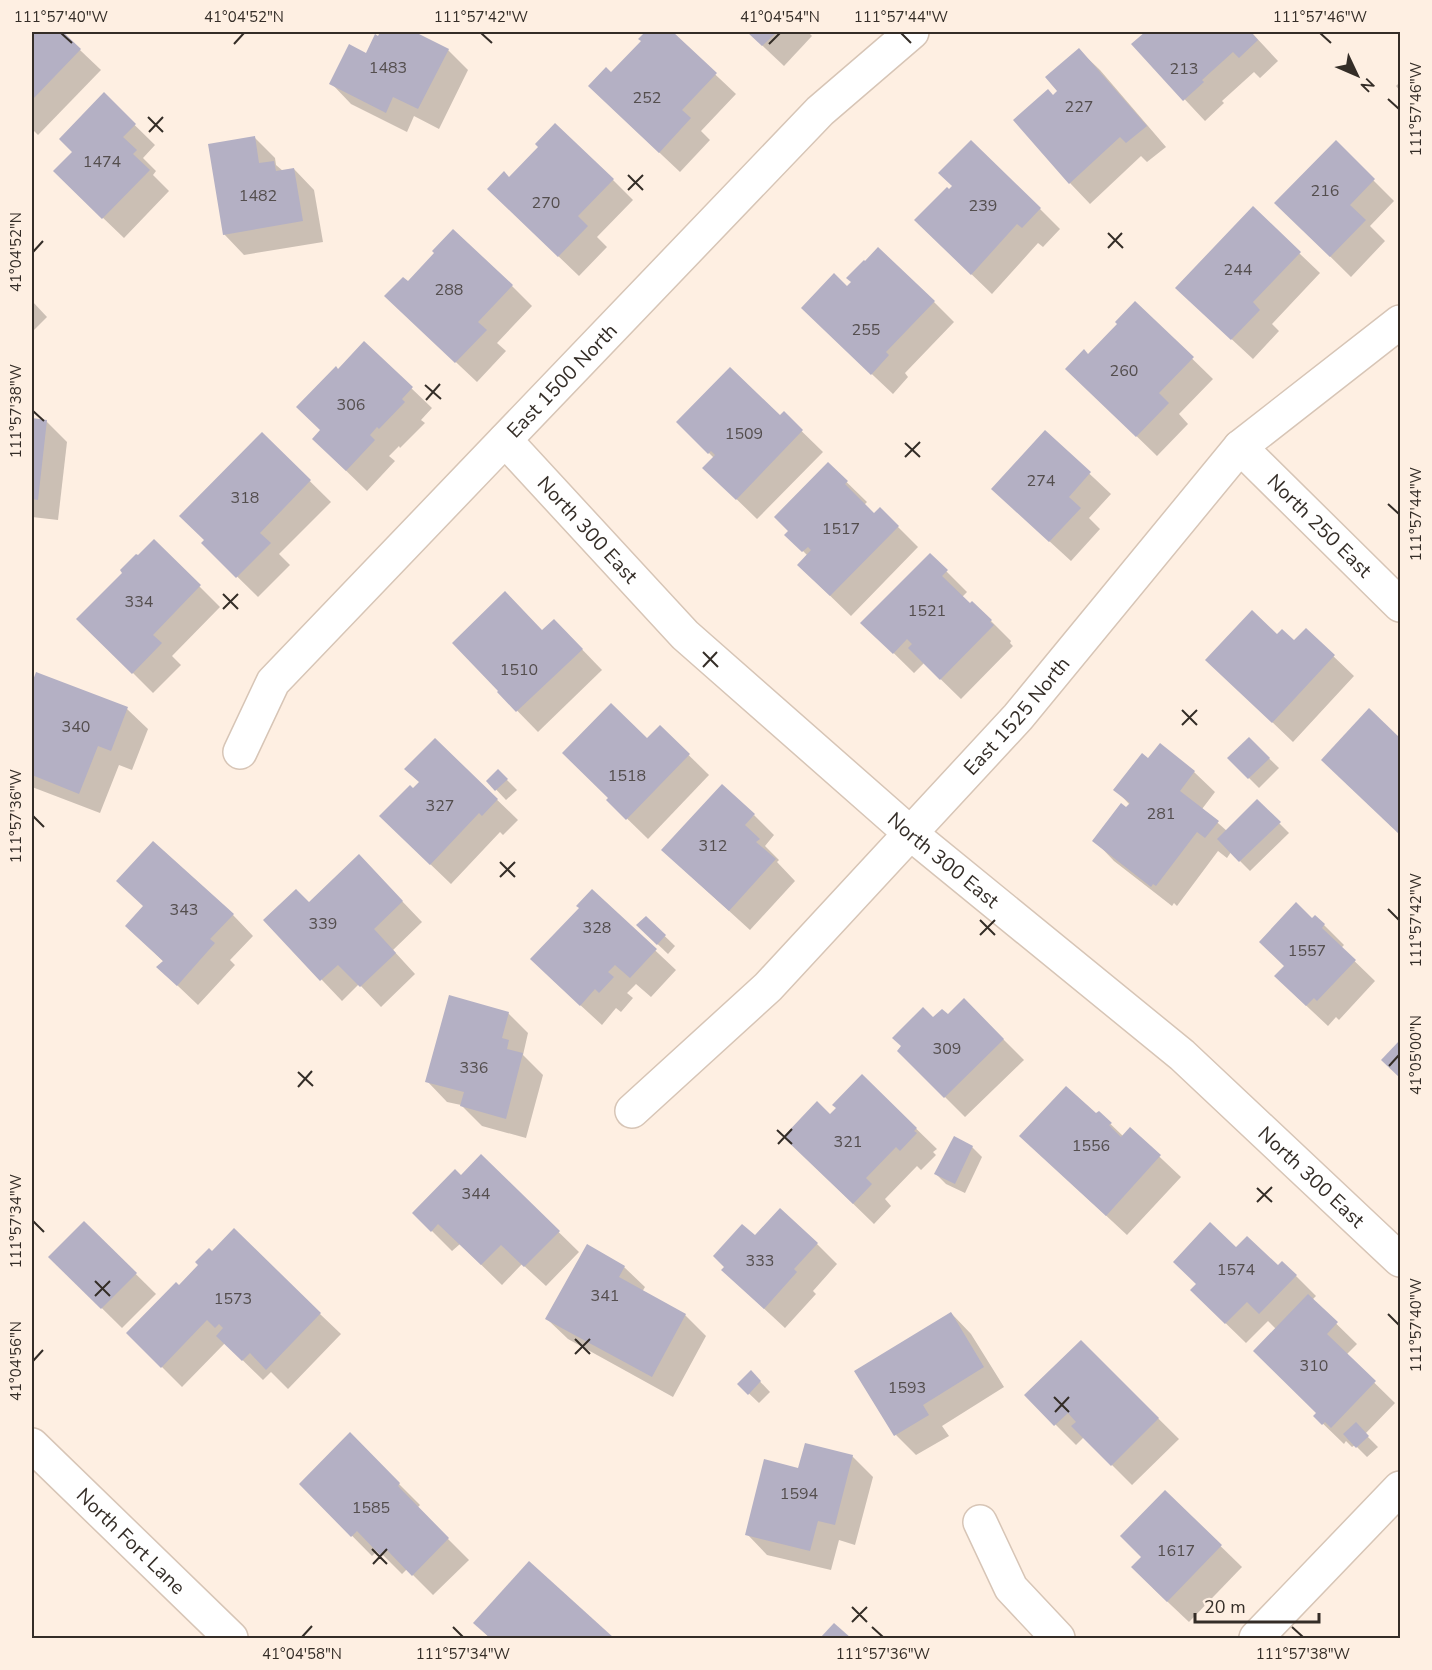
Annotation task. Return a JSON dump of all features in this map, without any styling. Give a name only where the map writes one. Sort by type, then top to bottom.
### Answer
[{"type":"street","name":"East 1500 North","points":[[240,752],[273,682],[820,111],[912,32]]},
{"type":"street","name":"East 1525 North","points":[[632,1111],[768,987],[1018,717],[1240,447],[1401,322]]},
{"type":"street","name":"North 300 East","points":[[505,440],[685,635],[910,833],[1182,1055],[1401,1260]]},
{"type":"street","name":"North 250 East","points":[[1240,447],[1401,605]]},
{"type":"street","name":"North Fort Lane","points":[[32,1445],[231,1638]]},
{"type":"street","points":[[1256,1638],[1401,1488]]},
{"type":"street","points":[[980,1522],[1011,1588],[1058,1638]]},
{"type":"building","points":[[33,32],[63,32],[81,49],[32,100],[32,34]]},
{"type":"building","points":[[380,32],[415,32],[449,49],[418,109],[393,97],[386,113],[329,84],[349,44],[366,53],[375,34],[378,36]]},
{"type":"building","points":[[645,32],[673,32],[717,73],[682,110],[691,118],[659,153],[588,86],[606,67],[611,72],[641,41],[638,39]]},
{"type":"building","points":[[747,32],[777,32],[762,46]]},
{"type":"building","points":[[1145,32],[1251,32],[1258,40],[1239,58],[1233,52],[1183,101],[1131,44]]},
{"type":"building","points":[[1079,48],[1147,126],[1126,143],[1120,137],[1069,184],[1013,120],[1048,89],[1053,95],[1057,91],[1045,77]]},
{"type":"building","points":[[104,92],[136,124],[123,137],[137,150],[133,154],[150,170],[102,219],[53,171],[72,152],[59,139]]},
{"type":"building","points":[[555,123],[614,179],[578,216],[588,226],[558,257],[487,189],[504,171],[509,177],[538,147],[535,144]]},
{"type":"building","points":[[255,136],[259,163],[274,161],[276,171],[294,168],[303,221],[223,235],[208,144]]},
{"type":"building","points":[[971,140],[1041,208],[1022,228],[1017,224],[971,275],[914,220],[947,187],[949,189],[952,186],[938,173]]},
{"type":"building","points":[[1336,140],[1375,179],[1350,205],[1366,220],[1330,257],[1274,203]]},
{"type":"building","points":[[1253,206],[1301,252],[1253,302],[1260,310],[1231,340],[1175,288]]},
{"type":"building","points":[[453,229],[513,285],[478,322],[487,330],[455,363],[384,296],[403,277],[408,281]]},
{"type":"building","points":[[878,247],[935,301],[886,352],[889,355],[871,375],[801,308],[834,273],[847,286],[851,282],[846,278]]},
{"type":"building","points":[[1135,301],[1194,357],[1159,393],[1169,403],[1136,437],[1065,369],[1084,349],[1088,354]]},
{"type":"building","points":[[364,341],[413,387],[402,399],[405,402],[379,429],[377,427],[370,435],[375,440],[346,471],[312,439],[320,430],[296,407],[336,366],[338,369]]},
{"type":"building","points":[[730,367],[780,415],[784,411],[803,430],[736,500],[702,468],[715,455],[711,451],[708,454],[676,422]]},
{"type":"building","points":[[32,418],[47,420],[38,500],[32,499]]},
{"type":"building","points":[[1045,430],[1091,472],[1069,497],[1081,508],[1049,542],[991,489]]},
{"type":"building","points":[[262,432],[311,480],[260,533],[271,543],[236,578],[201,543],[204,540],[179,516]]},
{"type":"building","points":[[828,462],[848,481],[845,484],[874,513],[880,507],[899,526],[830,596],[797,565],[811,550],[808,547],[802,552],[784,535],[788,531],[774,517]]},
{"type":"building","points":[[154,539],[201,585],[153,635],[162,643],[132,674],[76,619],[122,573],[120,570]]},
{"type":"building","points":[[930,553],[948,570],[942,576],[970,603],[972,601],[992,620],[990,622],[994,625],[940,680],[908,648],[912,644],[907,639],[893,654],[860,623]]},
{"type":"building","points":[[505,591],[542,630],[554,619],[583,649],[516,712],[452,643]]},
{"type":"building","points":[[1252,610],[1277,634],[1282,629],[1294,640],[1306,628],[1335,655],[1272,723],[1205,660]]},
{"type":"building","points":[[36,672],[128,707],[111,751],[98,746],[79,794],[32,775],[32,683]]},
{"type":"building","points":[[611,703],[647,738],[660,725],[690,754],[626,820],[606,800],[608,798],[562,753]]},
{"type":"building","points":[[1369,708],[1400,738],[1400,835],[1321,760]]},
{"type":"building","points":[[1249,737],[1270,758],[1248,779],[1227,758]]},
{"type":"building","points":[[435,738],[498,799],[482,816],[479,813],[430,865],[379,816],[410,785],[413,788],[419,782],[404,769]]},
{"type":"building","points":[[1160,743],[1195,771],[1180,791],[1219,821],[1205,838],[1197,832],[1156,886],[1153,884],[1151,887],[1092,841],[1121,803],[1126,807],[1130,803],[1113,790],[1142,753],[1148,758]]},
{"type":"building","points":[[498,769],[508,779],[495,791],[486,781]]},
{"type":"building","points":[[722,784],[755,814],[745,825],[760,839],[756,842],[776,859],[729,911],[661,850]]},
{"type":"building","points":[[1257,799],[1281,822],[1239,862],[1217,839]]},
{"type":"building","points":[[153,841],[234,914],[210,939],[215,943],[177,986],[156,967],[163,961],[125,926],[143,906],[116,881]]},
{"type":"building","points":[[359,854],[403,901],[374,929],[396,953],[360,987],[338,965],[320,981],[263,920],[296,889],[309,902]]},
{"type":"building","points":[[592,889],[657,949],[630,978],[615,965],[608,972],[614,977],[599,993],[595,989],[580,1006],[530,959],[579,908],[576,906]]},
{"type":"building","points":[[1296,902],[1312,918],[1315,915],[1325,924],[1322,928],[1356,960],[1317,1001],[1314,998],[1306,1006],[1274,976],[1284,966],[1259,942]]},
{"type":"building","points":[[646,916],[666,935],[657,945],[636,925]]},
{"type":"building","points":[[449,995],[509,1012],[502,1038],[509,1040],[507,1049],[523,1053],[506,1119],[460,1106],[464,1092],[425,1082]]},
{"type":"building","points":[[964,998],[1004,1039],[944,1098],[897,1051],[901,1046],[892,1038],[923,1007],[933,1017],[942,1009],[948,1014]]},
{"type":"building","points":[[1400,1040],[1400,1078],[1381,1060]]},
{"type":"building","points":[[862,1074],[917,1128],[914,1131],[917,1133],[900,1151],[896,1147],[866,1178],[872,1184],[853,1204],[783,1137],[817,1101],[830,1114],[836,1108],[832,1105]]},
{"type":"building","points":[[1066,1086],[1096,1113],[1099,1111],[1112,1123],[1109,1125],[1121,1137],[1130,1127],[1161,1155],[1106,1216],[1019,1136]]},
{"type":"building","points":[[954,1136],[973,1146],[955,1184],[934,1174]]},
{"type":"building","points":[[481,1154],[560,1231],[524,1267],[501,1245],[481,1265],[438,1224],[431,1232],[412,1213],[455,1169],[461,1175]]},
{"type":"building","points":[[780,1208],[818,1243],[794,1269],[797,1272],[764,1309],[721,1270],[724,1267],[713,1256],[742,1224],[755,1235]]},
{"type":"building","points":[[84,1221],[137,1273],[101,1309],[48,1257]]},
{"type":"building","points":[[1210,1222],[1236,1247],[1247,1236],[1278,1265],[1282,1261],[1297,1275],[1259,1314],[1247,1302],[1225,1324],[1190,1290],[1196,1284],[1173,1262]]},
{"type":"building","points":[[234,1228],[321,1313],[266,1370],[250,1353],[242,1361],[216,1336],[223,1328],[219,1324],[215,1328],[207,1320],[161,1368],[126,1333],[176,1282],[179,1285],[198,1265],[195,1262],[209,1248],[212,1251]]},
{"type":"building","points":[[587,1244],[625,1266],[619,1277],[686,1314],[652,1377],[545,1319]]},
{"type":"building","points":[[1308,1294],[1338,1322],[1327,1334],[1376,1381],[1331,1428],[1325,1422],[1322,1425],[1313,1416],[1316,1413],[1253,1351]]},
{"type":"building","points":[[951,1312],[984,1367],[923,1405],[929,1415],[894,1436],[854,1371]]},
{"type":"building","points":[[1081,1340],[1159,1418],[1111,1466],[1071,1426],[1076,1422],[1068,1413],[1054,1426],[1024,1395]]},
{"type":"building","points":[[751,1370],[761,1381],[748,1395],[737,1384]]},
{"type":"building","points":[[1356,1422],[1369,1436],[1356,1448],[1343,1434]]},
{"type":"building","points":[[350,1432],[449,1538],[412,1576],[386,1549],[380,1555],[357,1531],[351,1537],[299,1484]]},
{"type":"building","points":[[805,1443],[853,1455],[835,1525],[818,1521],[810,1551],[745,1535],[764,1459],[798,1468]]},
{"type":"building","points":[[1165,1490],[1222,1545],[1167,1602],[1131,1567],[1141,1557],[1120,1536]]},
{"type":"building","points":[[529,1561],[614,1638],[490,1638],[473,1623]]},
{"type":"building","points":[[834,1623],[851,1638],[820,1638]]}]
